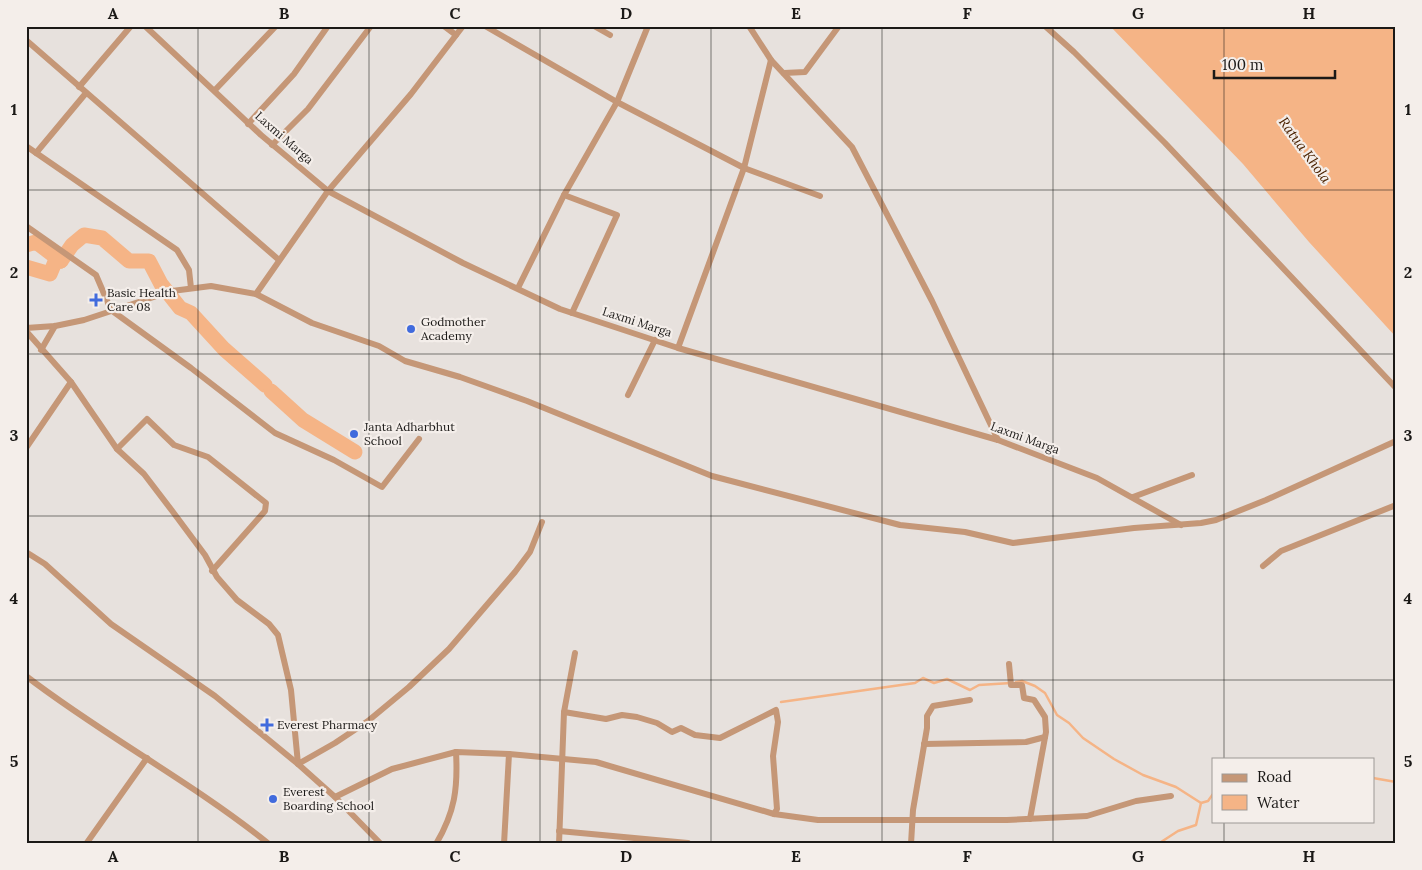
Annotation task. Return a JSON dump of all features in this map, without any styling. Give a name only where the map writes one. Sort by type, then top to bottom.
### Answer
[{"type":"street","points":[[79,87],[131,26]]},
{"type":"street","name":"Laxmi Marga","points":[[145,26],[215,90],[248,124],[328,191],[463,263],[572,313],[678,348],[998,440],[1097,478],[1182,525]]},
{"type":"street","points":[[215,90],[276,26]]},
{"type":"street","points":[[248,124],[294,74],[328,26]]},
{"type":"street","points":[[272,145],[308,109],[371,26]]},
{"type":"street","points":[[444,26],[456,35]]},
{"type":"street","points":[[256,294],[328,191],[411,94],[462,26]]},
{"type":"street","points":[[485,26],[617,102],[744,168],[820,196]]},
{"type":"street","points":[[594,26],[610,35]]},
{"type":"street","points":[[749,26],[771,60],[852,147],[936,308],[998,440]]},
{"type":"street","points":[[784,73],[805,72],[839,26]]},
{"type":"street","points":[[1045,26],[1074,52],[1165,143],[1394,383]]},
{"type":"street","points":[[518,288],[564,195],[617,102],[647,27]]},
{"type":"street","points":[[26,40],[279,260]]},
{"type":"street","points":[[678,348],[744,168],[771,60]]},
{"type":"street","points":[[36,153],[86,93]]},
{"type":"street","points":[[26,146],[177,250],[189,270],[191,288]]},
{"type":"street","points":[[564,195],[617,216],[572,313]]},
{"type":"street","points":[[26,226],[96,275],[111,310],[191,368],[276,434],[334,460],[382,487],[419,439]]},
{"type":"street","points":[[298,764],[291,690],[278,636],[269,624],[237,600],[212,571],[205,555],[150,481],[117,449],[71,382],[41,350],[26,330],[84,320],[172,290],[210,286],[256,294],[312,323],[379,346],[405,360],[527,400],[712,476],[900,525],[965,532],[1013,543],[1216,520],[1244,510],[1396,441]]},
{"type":"street","points":[[41,350],[55,326]]},
{"type":"street","points":[[628,396],[655,340]]},
{"type":"street","points":[[26,448],[71,382]]},
{"type":"street","points":[[117,449],[147,419],[174,445],[208,457],[266,502],[265,511],[212,571]]},
{"type":"street","points":[[1133,498],[1192,475]]},
{"type":"street","points":[[1263,566],[1281,551],[1396,505]]},
{"type":"street","points":[[298,764],[368,721],[409,688],[450,649],[530,552],[542,522]]},
{"type":"street","points":[[26,552],[45,564],[111,624],[215,696],[298,764],[335,797],[381,844]]},
{"type":"street","points":[[559,844],[564,712],[576,653]]},
{"type":"street","points":[[1009,664],[1011,685],[1022,685],[1024,698],[1034,700],[1045,717],[1045,737],[1030,819]]},
{"type":"street","points":[[26,676],[81,716],[206,796],[269,844]]},
{"type":"street","points":[[911,844],[911,820],[927,716],[933,706],[970,700]]},
{"type":"street","points":[[564,712],[606,719],[622,715],[637,717],[657,723],[672,732],[681,728],[696,735],[720,738],[776,710],[778,722],[773,756],[777,809],[774,814]]},
{"type":"street","points":[[924,744],[1026,742],[1045,737]]},
{"type":"street","points":[[335,797],[392,769],[456,752],[561,758],[603,764],[774,814],[818,820],[1030,819],[1087,816],[1131,802],[1171,796]]},
{"type":"street","points":[[436,844],[445,828],[453,806],[458,781],[456,752]]},
{"type":"street","points":[[504,844],[509,754]]},
{"type":"street","points":[[86,844],[147,758]]},
{"type":"street","points":[[559,831],[688,843]]},
{"type":"water","name":"Ratua Khola","points":[[1110,26],[1396,26],[1396,337],[1309,242],[1243,164]]},
{"type":"waterway","points":[[26,245],[36,242],[61,261],[72,245],[84,235],[102,238],[129,261],[149,261],[161,284],[180,308],[191,313],[224,349],[265,385]]},
{"type":"waterway","points":[[26,267],[50,274],[55,262],[61,261]]},
{"type":"waterway","points":[[271,391],[303,420],[355,452]]},
{"type":"waterway","points":[[781,702],[915,683],[923,678],[934,683],[947,679],[970,690],[979,685],[1011,683]]},
{"type":"waterway","points":[[1016,682],[1022,681],[1035,686],[1045,693],[1057,715],[1069,723],[1083,738],[1114,759],[1143,775],[1176,787],[1201,803]]},
{"type":"waterway","points":[[1374,778],[1396,782]]},
{"type":"waterway","points":[[1158,844],[1178,831],[1196,825],[1201,803],[1208,801],[1212,795]]},
{"type":"place","name":"Basic Health Care 08","points":[[96,300]]},
{"type":"place","name":"Godmother Academy","points":[[411,329]]},
{"type":"place","name":"Janta Adharbhut School","points":[[354,434]]},
{"type":"place","name":"Everest Pharmacy","points":[[267,725]]},
{"type":"place","name":"Everest Boarding School","points":[[273,799]]}]
